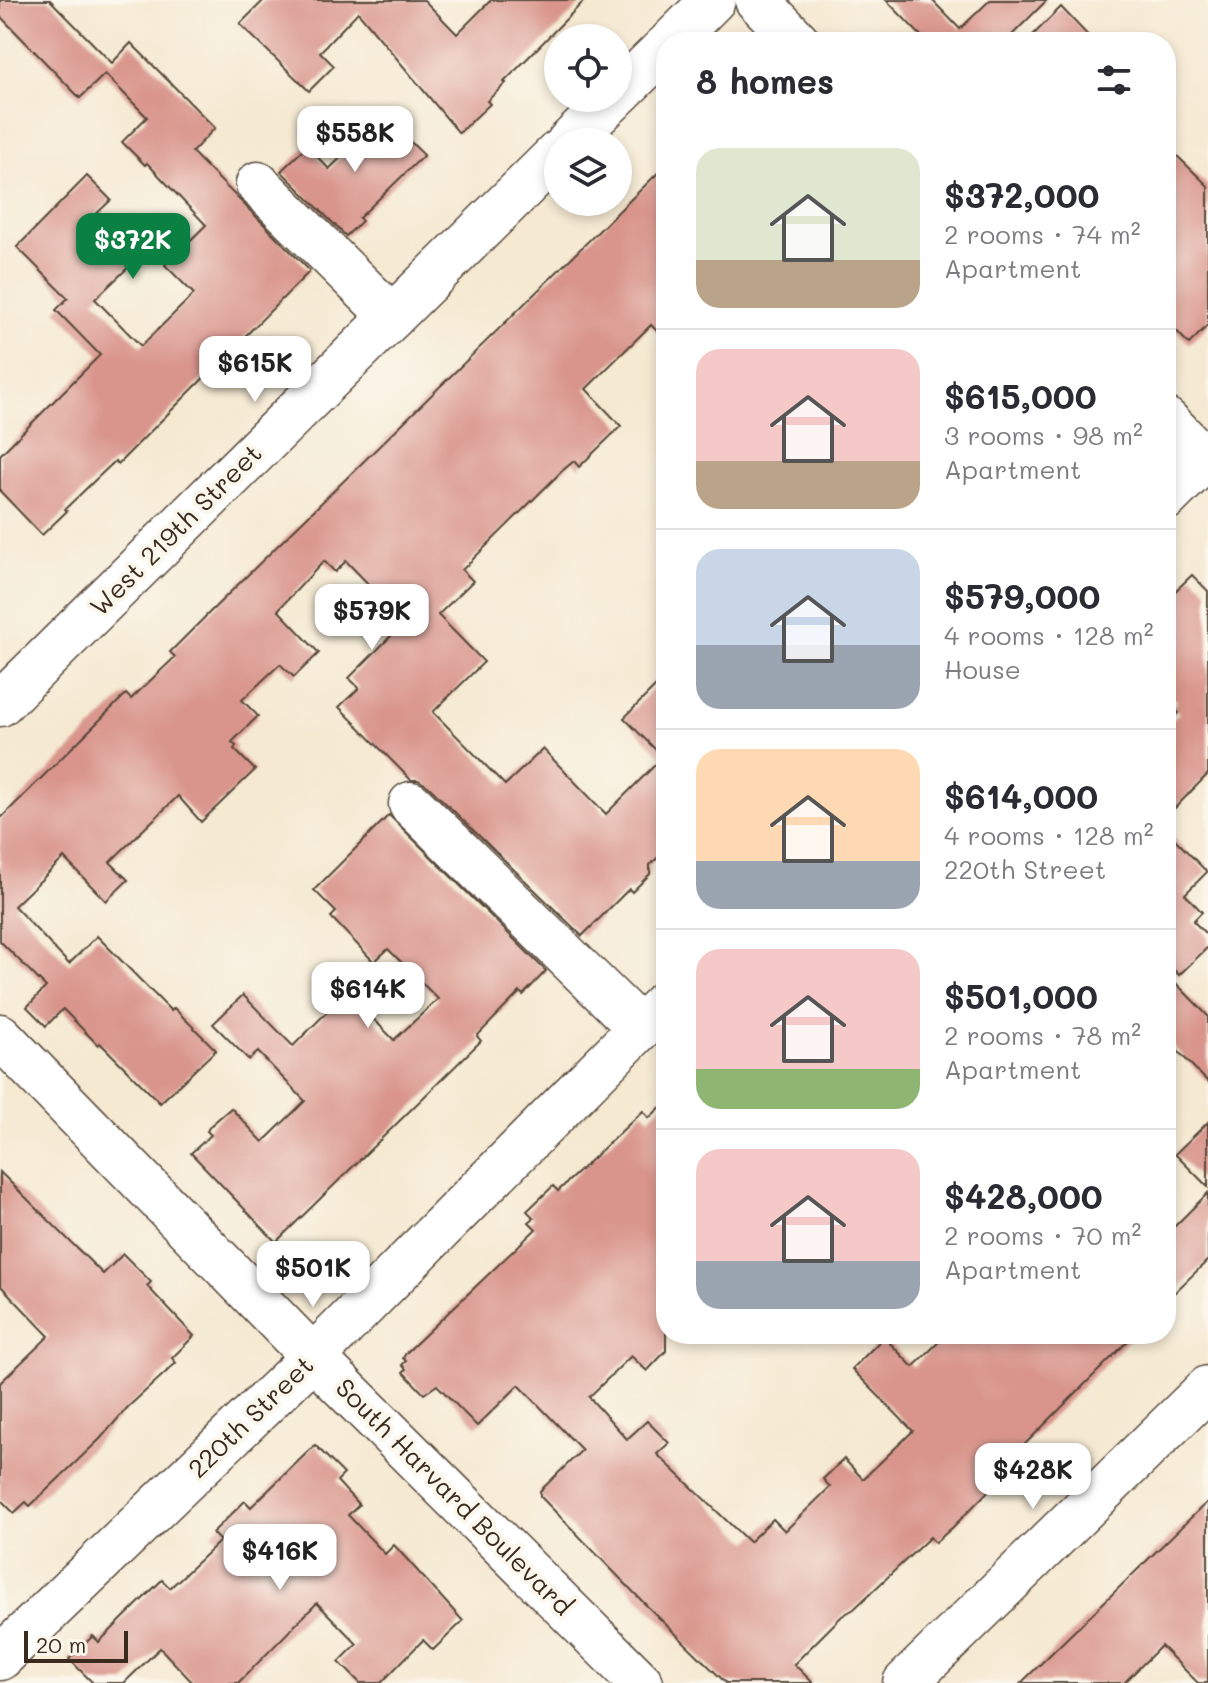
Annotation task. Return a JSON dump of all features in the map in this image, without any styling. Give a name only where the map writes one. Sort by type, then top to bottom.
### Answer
[{"type":"street","points":[[681,32],[713,0]]},
{"type":"street","points":[[757,0],[788,32]]},
{"type":"street","points":[[632,80],[656,57]]},
{"type":"street","points":[[583,128],[600,112]]},
{"type":"street","name":"West 219th Street","points":[[0,704],[544,167]]},
{"type":"street","points":[[258,184],[392,317]]},
{"type":"street","points":[[1176,430],[1207,460],[1176,489]]},
{"type":"street","points":[[411,804],[653,1015]]},
{"type":"street","name":"220th Street","points":[[0,1658],[313,1357],[653,1015]]},
{"type":"street","name":"South Harvard Boulevard","points":[[0,1036],[313,1357],[641,1683]]},
{"type":"street","points":[[905,1683],[1208,1388]]},
{"type":"building","points":[[0,0],[50,0],[112,63],[131,43],[215,128],[192,152],[310,271],[118,464],[115,461],[42,535],[0,491],[0,455],[100,355],[56,310],[68,298],[17,247],[87,176],[111,200],[92,218],[136,260],[95,299],[141,346],[194,294],[165,265],[206,225],[147,163],[145,165],[122,142],[147,117],[105,74],[80,98],[0,16]]},
{"type":"building","points":[[264,0],[424,0],[457,34],[491,0],[585,0],[561,24],[544,24],[544,42],[487,101],[490,104],[459,133],[358,12],[320,52],[334,66],[309,91],[240,24]]},
{"type":"building","points":[[886,0],[932,0],[960,29],[990,0],[1047,0],[1015,32],[917,32]]},
{"type":"building","points":[[1061,7],[1085,32],[1036,32]]},
{"type":"building","points":[[384,116],[424,155],[359,218],[362,221],[346,236],[281,171],[307,146],[329,169]]},
{"type":"building","points":[[1176,155],[1208,186],[1208,325],[1189,344],[1176,330]]},
{"type":"building","points":[[656,175],[656,330],[651,325],[586,389],[621,426],[579,467],[574,461],[562,471],[462,570],[473,581],[438,615],[484,662],[433,712],[505,785],[543,749],[606,814],[656,764],[656,859],[650,865],[650,874],[632,892],[629,889],[582,936],[428,786],[411,780],[339,707],[359,688],[349,678],[405,622],[346,561],[335,572],[324,561],[278,610],[319,653],[294,677],[280,664],[242,700],[258,716],[232,742],[236,746],[234,749],[255,770],[201,822],[178,796],[110,862],[128,880],[106,901],[64,858],[14,906],[69,964],[97,936],[171,1011],[174,1008],[216,1050],[160,1103],[63,1009],[46,1026],[27,1007],[46,987],[0,941],[0,819],[126,694],[131,699],[175,657],[170,652],[614,216],[632,216],[632,198]]},
{"type":"building","points":[[1192,575],[1208,591],[1208,774],[1176,807],[1176,716],[1179,713],[1176,710],[1176,590]]},
{"type":"building","points":[[656,686],[656,750],[624,718]]},
{"type":"building","points":[[389,815],[546,971],[523,995],[520,992],[477,1036],[481,1041],[276,1242],[191,1153],[211,1135],[207,1131],[210,1126],[231,1108],[263,1142],[305,1101],[258,1052],[249,1060],[213,1024],[243,995],[293,1046],[347,992],[394,1040],[438,999],[388,949],[374,962],[331,917],[336,912],[314,890]]},
{"type":"building","points":[[1176,840],[1207,872],[1185,894],[1202,912],[1193,921],[1208,936],[1208,947],[1179,975],[1176,972]]},
{"type":"building","points":[[1176,983],[1208,1016],[1208,1082],[1176,1049]]},
{"type":"building","points":[[643,1111],[649,1118],[656,1111],[656,1344],[666,1344],[666,1351],[647,1371],[631,1356],[589,1397],[627,1439],[647,1421],[669,1443],[657,1454],[749,1542],[773,1519],[785,1531],[830,1487],[823,1479],[844,1459],[863,1479],[913,1431],[852,1369],[877,1344],[891,1344],[913,1367],[937,1344],[1125,1344],[1010,1459],[1015,1464],[953,1527],[935,1543],[930,1537],[794,1664],[813,1683],[726,1683],[647,1606],[540,1496],[540,1491],[582,1450],[519,1385],[477,1426],[437,1385],[424,1394],[403,1372],[406,1369],[402,1365],[406,1361],[403,1358],[406,1353],[536,1229],[529,1222],[534,1218],[527,1211],[553,1186],[558,1191]]},
{"type":"building","points":[[1208,1122],[1208,1187],[1176,1155]]},
{"type":"building","points":[[0,1172],[103,1274],[123,1254],[151,1282],[147,1286],[194,1336],[172,1358],[176,1363],[128,1407],[100,1439],[30,1506],[26,1502],[14,1513],[0,1499],[0,1383],[49,1336],[0,1285]]},
{"type":"building","points":[[1208,1193],[1208,1260],[1176,1291],[1176,1225]]},
{"type":"building","points":[[315,1445],[344,1474],[337,1481],[359,1505],[348,1515],[385,1554],[394,1545],[463,1621],[433,1650],[423,1640],[381,1683],[360,1683],[339,1662],[357,1644],[317,1603],[238,1683],[193,1683],[160,1648],[124,1683],[93,1683],[69,1659],[93,1636],[99,1642],[162,1580],[170,1588],[220,1541],[212,1533],[245,1501],[251,1507]]},
{"type":"building","points":[[1208,1501],[1208,1683],[1198,1683],[1161,1646],[1124,1683],[1021,1683]]}]
